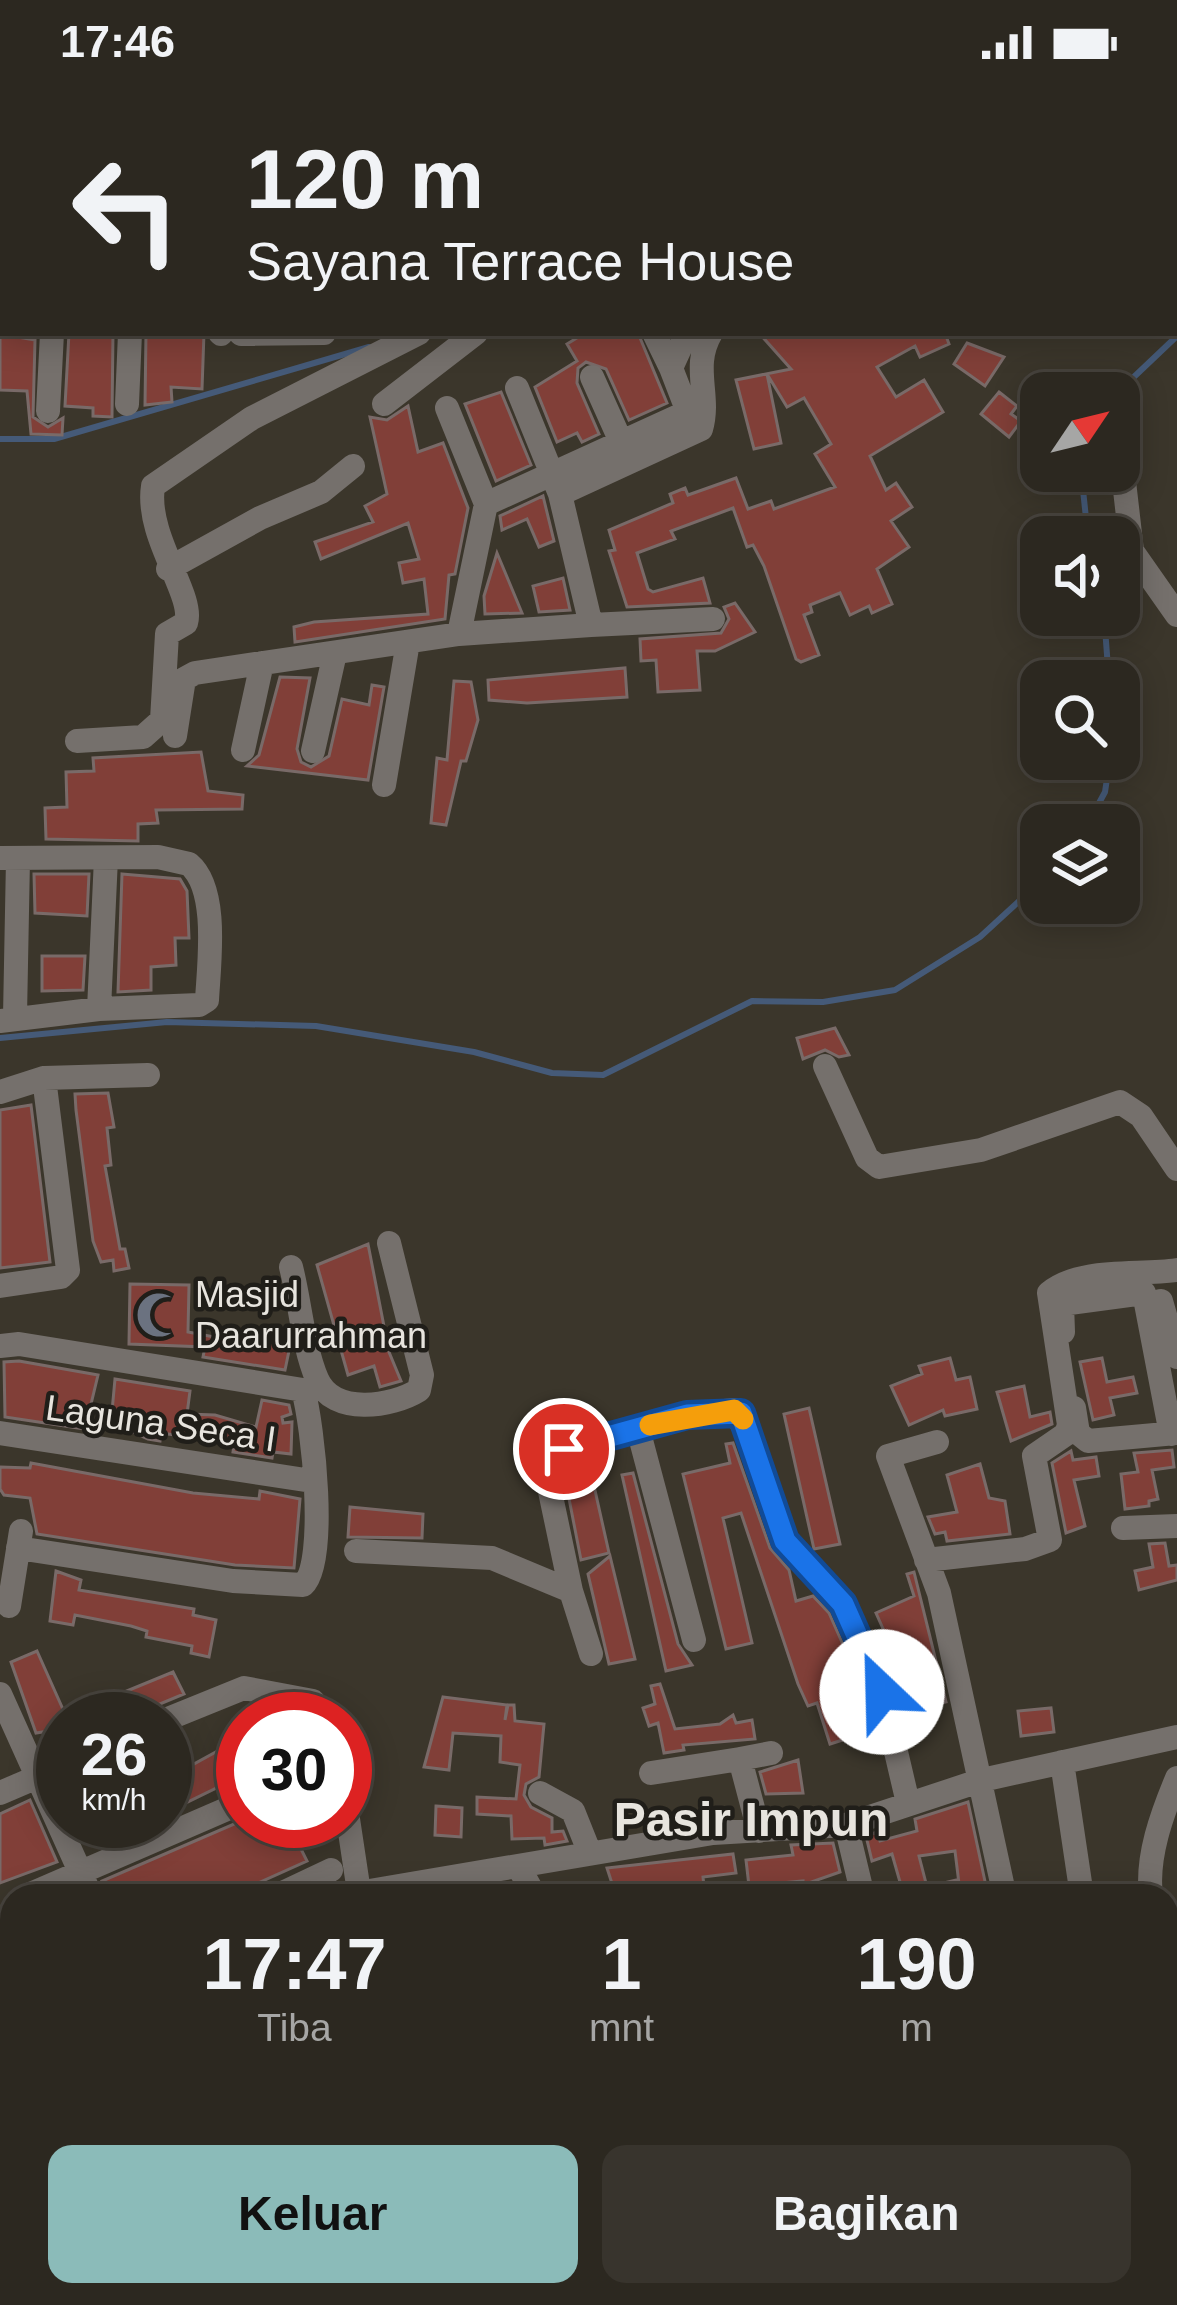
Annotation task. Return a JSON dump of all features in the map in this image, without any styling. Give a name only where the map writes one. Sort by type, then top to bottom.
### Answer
[{"type":"street","points":[[48,411],[52,336]]},
{"type":"street","points":[[127,404],[130,336]]},
{"type":"street","points":[[77,741],[143,736],[157,730],[167,634],[186,623],[189,614],[184,590],[168,569],[151,502],[153,486],[252,418],[413,336]]},
{"type":"street","points":[[384,404],[472,336]]},
{"type":"street","points":[[556,486],[685,411],[655,336]]},
{"type":"street","points":[[671,368],[686,336]]},
{"type":"street","points":[[486,504],[556,486],[701,429],[705,409],[698,366],[710,336]]},
{"type":"street","points":[[592,377],[622,444]]},
{"type":"street","points":[[517,388],[556,486],[591,626]]},
{"type":"street","points":[[447,408],[486,504],[458,634]]},
{"type":"street","points":[[168,569],[260,518],[321,492],[353,466]]},
{"type":"street","points":[[1125,492],[1132,551],[1177,615]]},
{"type":"street","points":[[175,736],[189,675],[458,634],[713,619]]},
{"type":"street","points":[[384,785],[408,642]]},
{"type":"street","points":[[313,751],[335,653]]},
{"type":"street","points":[[243,750],[262,662]]},
{"type":"street","points":[[158,857],[198,871],[204,885],[207,1000],[199,1005],[8,1018],[9,858],[106,858],[158,857]]},
{"type":"street","points":[[99,1009],[106,858]]},
{"type":"street","points":[[825,1066],[867,1159],[879,1167],[981,1150],[1120,1102],[1141,1116],[1177,1169]]},
{"type":"street","points":[[0,1092],[44,1078],[148,1075]]},
{"type":"street","points":[[0,1286],[61,1276],[68,1270],[44,1078]]},
{"type":"street","points":[[0,1346],[310,1386],[359,1404],[402,1400],[418,1390],[422,1375],[389,1243]]},
{"type":"street","points":[[9,1606],[20,1539],[296,1587],[315,1573],[319,1535],[312,1481],[310,1386],[291,1267]]},
{"type":"street","points":[[926,1560],[1050,1540],[1034,1456],[1066,1434],[1069,1425],[1049,1293],[1060,1284],[1088,1278],[1177,1270]]},
{"type":"street","points":[[1138,1291],[1148,1304],[1173,1423],[1088,1441],[1078,1433],[1063,1304],[1138,1291]]},
{"type":"street","points":[[1148,1304],[1161,1301],[1167,1309],[1177,1357]]},
{"type":"street","points":[[591,1654],[571,1592],[544,1462],[547,1454],[687,1415],[741,1413],[785,1541],[843,1604],[882,1692],[908,1803]]},
{"type":"street","points":[[638,1429],[694,1640]]},
{"type":"street","name":"Laguna Seca I","points":[[0,1433],[312,1481]]},
{"type":"street","points":[[937,1442],[888,1456],[950,1638],[1002,1883]]},
{"type":"street","points":[[1123,1528],[1177,1526]]},
{"type":"street","points":[[356,1551],[492,1558],[571,1592]]},
{"type":"street","points":[[234,1692],[244,1688],[265,1692]]},
{"type":"street","points":[[0,1694],[36,1776]]},
{"type":"street","points":[[412,1884],[589,1851],[846,1825],[982,1780],[1177,1737]]},
{"type":"street","points":[[651,1773],[771,1753]]},
{"type":"street","points":[[740,1759],[759,1831]]},
{"type":"street","points":[[1062,1762],[1080,1884]]},
{"type":"street","points":[[0,1792],[36,1778]]},
{"type":"street","points":[[1149,1884],[1163,1813],[1177,1778]]},
{"type":"street","points":[[540,1793],[573,1811],[589,1851]]},
{"type":"street","points":[[69,1848],[86,1884],[216,1816]]},
{"type":"street","points":[[846,1825],[860,1884]]},
{"type":"street","points":[[347,1848],[349,1884]]},
{"type":"street","points":[[518,1867],[528,1884]]},
{"type":"street","points":[[301,1884],[331,1870]]},
{"type":"building","points":[[0,336],[35,340],[33,417],[48,427],[63,418],[62,435],[31,434],[27,391],[0,390]]},
{"type":"building","points":[[69,336],[113,336],[112,417],[93,416],[93,408],[65,406]]},
{"type":"building","points":[[146,336],[204,336],[202,389],[171,387],[172,402],[145,405]]},
{"type":"building","points":[[580,336],[639,336],[667,403],[629,420],[606,369],[586,362],[578,368],[577,383],[599,434],[582,442],[577,433],[557,442],[535,387],[577,361],[567,344]]},
{"type":"building","points":[[762,336],[946,336],[949,344],[920,357],[915,346],[877,367],[896,397],[924,380],[943,412],[870,456],[886,490],[896,483],[912,507],[891,521],[909,547],[877,569],[892,604],[872,613],[869,606],[850,615],[840,593],[810,605],[812,612],[804,615],[819,655],[801,662],[764,566],[753,545],[747,547],[733,508],[671,531],[675,539],[637,553],[648,589],[653,592],[703,578],[710,603],[627,607],[609,551],[615,550],[609,530],[673,503],[670,494],[685,488],[688,495],[736,478],[748,509],[771,501],[774,509],[835,487],[815,454],[831,444],[804,398],[787,407],[767,374],[781,443],[754,449],[736,380],[791,369]]},
{"type":"building","points":[[967,343],[1004,357],[985,386],[954,364]]},
{"type":"building","points":[[501,392],[531,465],[496,481],[465,404]]},
{"type":"building","points":[[999,392],[1017,406],[1011,414],[1020,422],[1009,437],[981,414]]},
{"type":"building","points":[[408,406],[418,452],[443,443],[468,508],[455,574],[449,575],[445,619],[295,642],[294,627],[314,622],[428,614],[424,579],[403,583],[399,563],[419,559],[408,523],[321,559],[315,542],[373,522],[365,506],[387,494],[370,417],[387,420]]},
{"type":"building","points":[[543,496],[554,541],[539,547],[527,519],[502,530],[500,516]]},
{"type":"building","points":[[497,553],[522,613],[485,614],[484,596]]},
{"type":"building","points":[[563,578],[570,610],[539,612],[533,586]]},
{"type":"building","points":[[735,603],[755,632],[715,651],[697,651],[700,690],[658,692],[656,660],[641,661],[640,639],[721,633],[729,619],[724,607]]},
{"type":"building","points":[[625,668],[627,697],[527,703],[489,700],[488,680]]},
{"type":"building","points":[[280,677],[310,678],[297,749],[301,762],[311,767],[329,756],[342,699],[369,705],[372,685],[384,687],[368,780],[247,766],[259,755]]},
{"type":"building","points":[[454,681],[471,682],[478,720],[466,761],[461,761],[446,825],[431,823],[437,758],[447,760]]},
{"type":"building","points":[[201,752],[208,791],[243,795],[242,809],[156,810],[158,823],[138,824],[138,841],[46,839],[45,808],[67,807],[66,772],[94,771],[93,758]]},
{"type":"building","points":[[34,874],[89,874],[87,916],[35,913]]},
{"type":"building","points":[[122,874],[180,879],[187,891],[189,938],[175,938],[176,965],[151,967],[151,990],[118,992]]},
{"type":"building","points":[[42,956],[85,956],[83,990],[42,991]]},
{"type":"building","points":[[835,1028],[849,1055],[839,1057],[825,1050],[803,1059],[797,1038]]},
{"type":"building","points":[[108,1093],[114,1127],[107,1128],[111,1165],[105,1166],[120,1249],[125,1249],[129,1268],[114,1271],[113,1260],[101,1262],[93,1241],[75,1094]]},
{"type":"building","points":[[31,1105],[50,1262],[0,1268],[0,1110]]},
{"type":"building","points":[[368,1244],[389,1352],[401,1381],[380,1387],[374,1366],[348,1375],[317,1265]]},
{"type":"building","points":[[130,1284],[189,1285],[188,1332],[230,1340],[232,1332],[269,1336],[268,1342],[290,1346],[285,1370],[203,1357],[205,1347],[129,1344]]},
{"type":"building","points":[[950,1358],[956,1380],[970,1377],[977,1409],[945,1416],[943,1410],[909,1425],[891,1386],[922,1374],[919,1366]]},
{"type":"building","points":[[1102,1358],[1107,1382],[1133,1377],[1137,1393],[1110,1398],[1114,1415],[1093,1420],[1080,1362]]},
{"type":"building","points":[[4,1362],[98,1375],[85,1429],[5,1417]]},
{"type":"building","points":[[115,1379],[190,1391],[187,1414],[215,1415],[256,1427],[262,1400],[289,1405],[291,1414],[282,1417],[283,1423],[292,1422],[291,1454],[273,1452],[272,1458],[233,1452],[235,1440],[203,1434],[203,1439],[161,1433],[160,1441],[148,1439],[111,1422]]},
{"type":"building","points":[[1024,1386],[1030,1417],[1050,1412],[1052,1424],[1011,1441],[997,1392]]},
{"type":"building","points":[[809,1408],[840,1544],[814,1549],[784,1414]]},
{"type":"building","points":[[733,1443],[770,1548],[789,1570],[796,1601],[813,1596],[829,1613],[864,1692],[874,1730],[830,1744],[817,1703],[808,1706],[798,1684],[741,1513],[723,1518],[752,1643],[726,1649],[683,1474],[730,1463],[726,1444]]},
{"type":"building","points":[[1172,1450],[1174,1467],[1152,1470],[1158,1499],[1149,1501],[1149,1506],[1125,1509],[1121,1474],[1138,1472],[1134,1453]]},
{"type":"building","points":[[1071,1451],[1073,1460],[1096,1457],[1099,1476],[1074,1480],[1085,1526],[1066,1533],[1052,1463]]},
{"type":"building","points":[[31,1463],[193,1493],[259,1499],[260,1491],[300,1499],[294,1568],[235,1565],[37,1534],[30,1498],[4,1495],[0,1489],[0,1467],[30,1468]]},
{"type":"building","points":[[980,1464],[989,1498],[1005,1501],[1010,1534],[947,1541],[945,1532],[935,1534],[928,1517],[957,1512],[947,1475]]},
{"type":"building","points":[[590,1468],[609,1553],[581,1560],[564,1473]]},
{"type":"building","points":[[633,1473],[678,1644],[692,1665],[666,1671],[622,1475]]},
{"type":"building","points":[[350,1507],[423,1514],[422,1538],[348,1537]]},
{"type":"building","points":[[1165,1543],[1169,1566],[1177,1565],[1177,1580],[1139,1590],[1135,1571],[1153,1567],[1149,1544]]},
{"type":"building","points":[[610,1556],[635,1659],[609,1664],[588,1574]]},
{"type":"building","points":[[56,1571],[81,1580],[79,1590],[194,1609],[193,1615],[216,1620],[209,1657],[191,1653],[192,1646],[146,1637],[147,1631],[131,1626],[75,1615],[73,1625],[50,1621]]},
{"type":"building","points":[[914,1572],[946,1702],[938,1704],[930,1681],[900,1690],[889,1652],[893,1651],[876,1613],[914,1596],[907,1574]]},
{"type":"building","points":[[37,1651],[55,1692],[36,1692],[36,1733],[11,1662]]},
{"type":"building","points":[[173,1672],[183,1692],[124,1692]]},
{"type":"building","points":[[660,1684],[675,1729],[720,1724],[733,1715],[736,1723],[752,1720],[755,1739],[683,1745],[684,1750],[664,1753],[658,1723],[649,1726],[643,1708],[655,1704],[651,1686]]},
{"type":"building","points":[[443,1697],[507,1705],[505,1720],[508,1705],[514,1705],[515,1721],[544,1724],[539,1777],[526,1784],[524,1795],[531,1807],[552,1818],[552,1832],[563,1831],[567,1841],[545,1845],[544,1838],[512,1839],[511,1816],[477,1814],[477,1797],[516,1799],[520,1765],[500,1762],[501,1736],[453,1733],[449,1770],[424,1767]]},
{"type":"building","points":[[1051,1708],[1054,1732],[1021,1736],[1018,1711]]},
{"type":"building","points":[[216,1752],[216,1788],[192,1800],[192,1765]]},
{"type":"building","points":[[798,1760],[803,1793],[766,1794],[760,1772]]},
{"type":"building","points":[[30,1800],[36,1814],[36,1848],[51,1848],[57,1862],[0,1883],[0,1814]]},
{"type":"building","points":[[968,1802],[986,1884],[959,1884],[955,1851],[919,1856],[926,1884],[891,1884],[900,1882],[892,1854],[872,1861],[866,1836],[877,1832],[880,1841],[917,1831],[915,1819]]},
{"type":"building","points":[[436,1806],[462,1808],[461,1837],[435,1835]]},
{"type":"building","points":[[216,1832],[216,1848],[300,1848],[307,1861],[256,1884],[103,1884],[178,1848],[192,1848],[192,1842]]},
{"type":"building","points":[[833,1843],[840,1872],[806,1884],[749,1884],[746,1860],[793,1855],[791,1845]]},
{"type":"building","points":[[733,1854],[736,1873],[703,1877],[704,1884],[612,1884],[607,1868]]},
{"type":"waterway","points":[[1139,372],[1177,336]]},
{"type":"waterway","points":[[0,439],[54,439],[369,347]]},
{"type":"waterway","points":[[1083,492],[1086,516]]},
{"type":"waterway","points":[[1106,636],[1107,660]]},
{"type":"waterway","points":[[1098,804],[1107,780]]},
{"type":"waterway","points":[[0,1038],[167,1022],[316,1026],[474,1052],[552,1073],[603,1075],[752,1001],[823,1002],[895,990],[980,937],[1020,900]]},
{"type":"slow traffic","points":[[650,1425],[734,1410],[743,1419]]},
{"type":"place","name":"Masjid Daarurrahman","points":[[159,1315]]},
{"type":"district","name":"Pasir Impun","points":[[751,1819]]},
{"type":"route","points":[[564,1449],[687,1415],[741,1413],[785,1541],[843,1604],[882,1692]]}]
